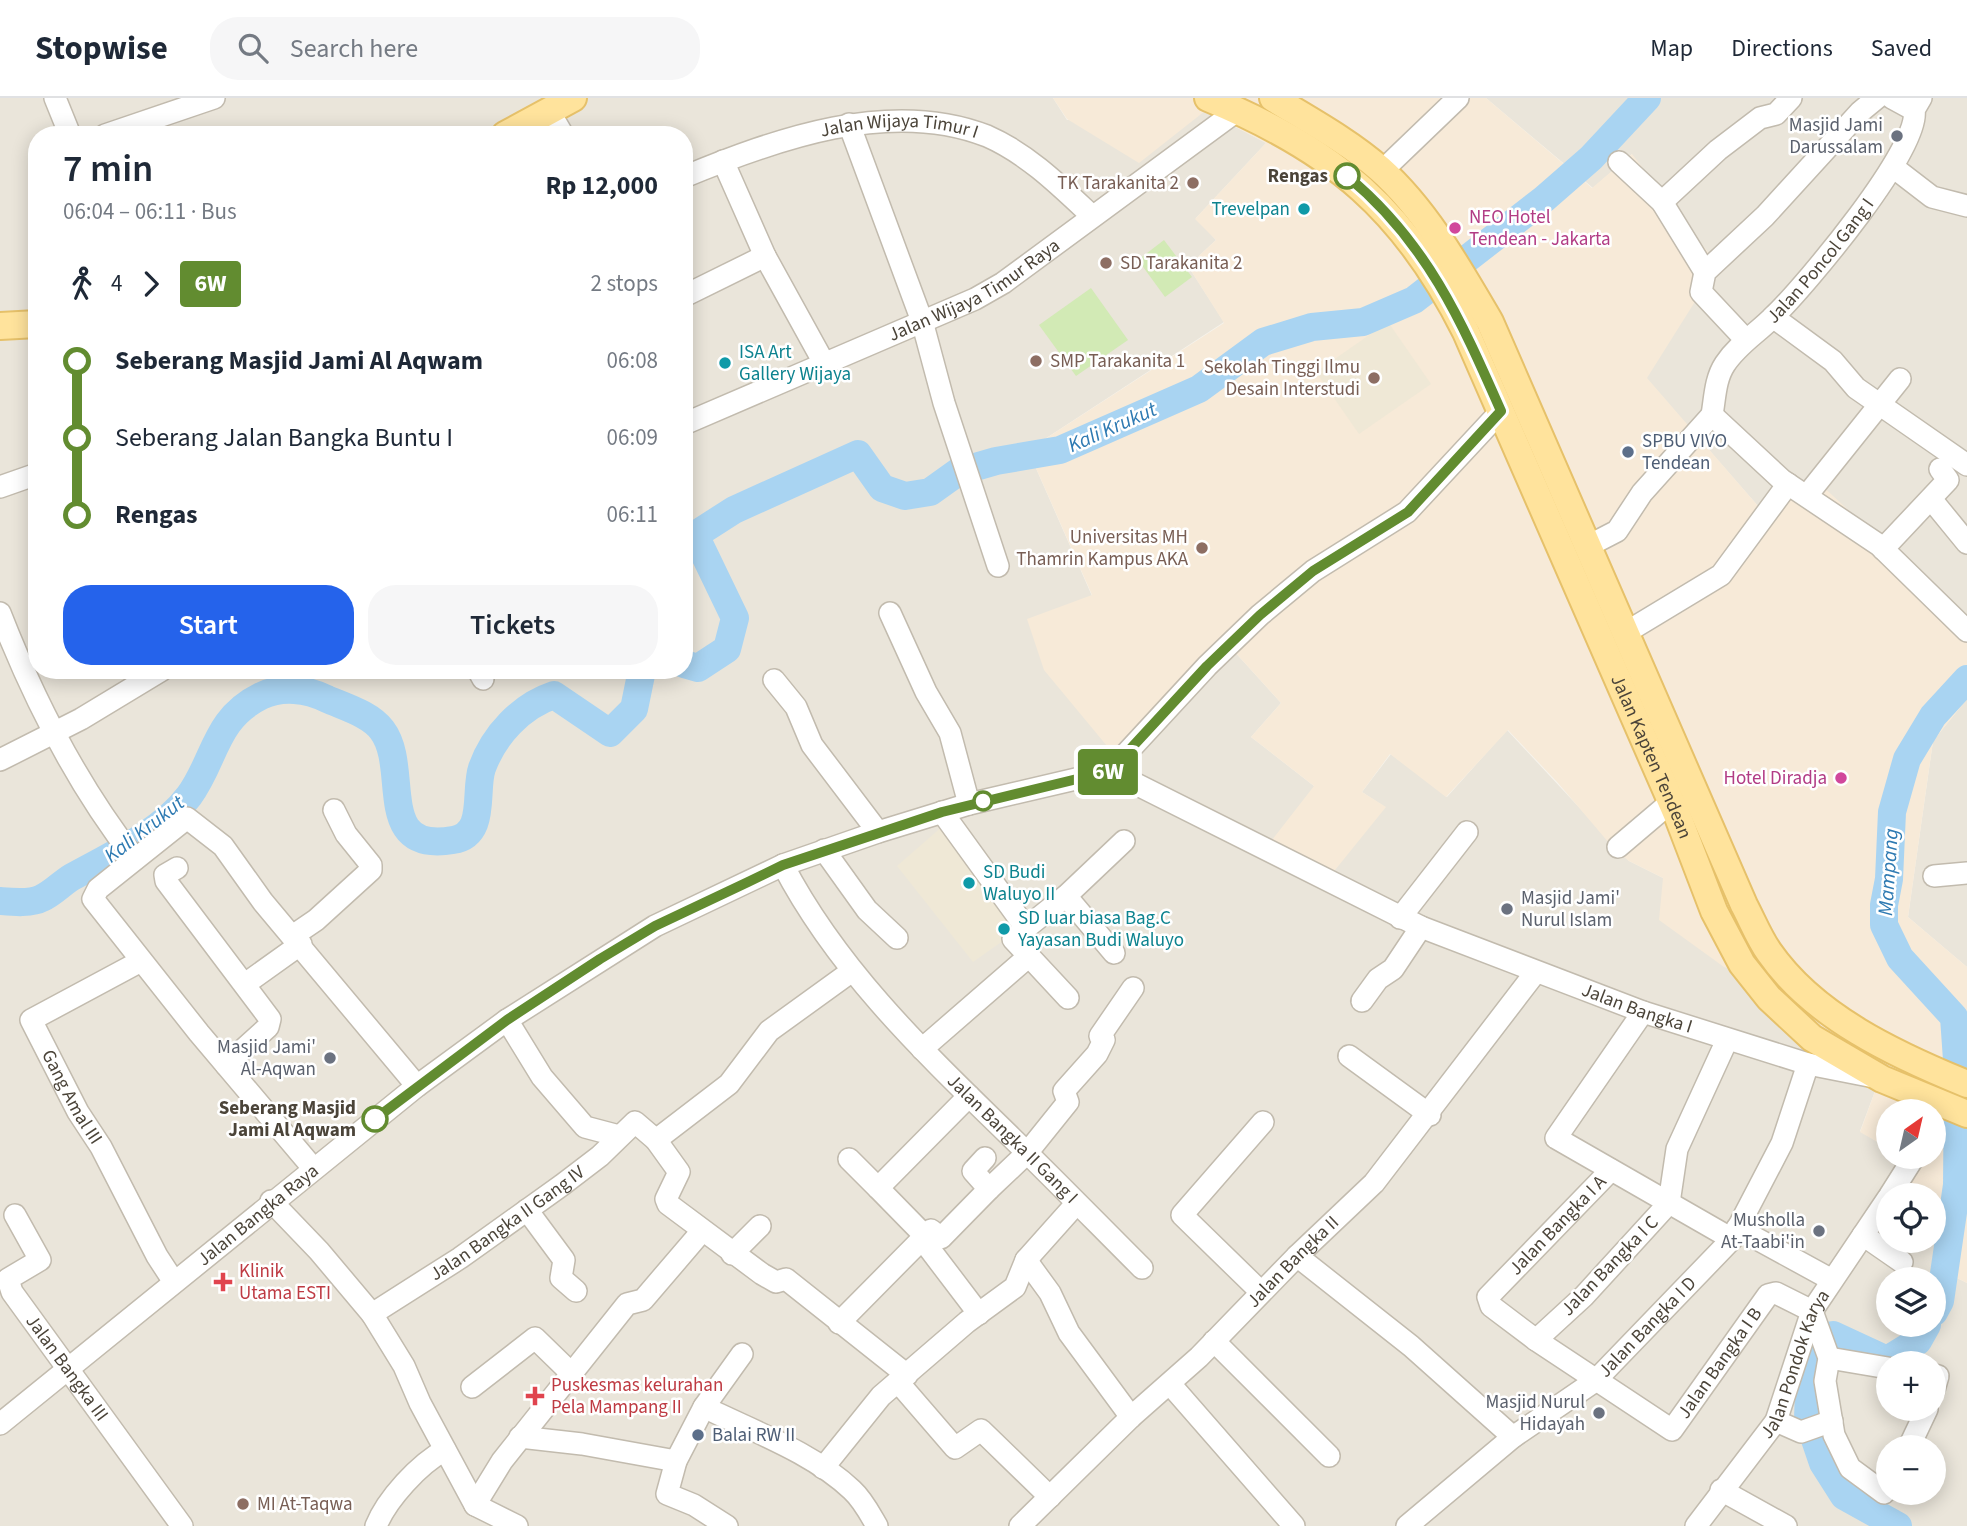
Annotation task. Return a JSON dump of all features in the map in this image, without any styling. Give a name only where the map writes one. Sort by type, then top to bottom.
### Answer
[{"type":"main road","points":[[522,126],[573,98]]},
{"type":"main road","points":[[1208,98],[1238,110],[1299,143],[1342,172],[1435,253]]},
{"type":"main road","points":[[1273,98],[1346,144],[1382,171],[1458,290]]},
{"type":"main road","name":"Jalan Kapten Tendean","points":[[1458,290],[1501,411],[1671,802],[1723,931],[1749,972],[1793,1023],[1843,1058],[1914,1099]]},
{"type":"main road","name":"Jalan Kapten Tendean","points":[[1458,290],[1490,322],[1744,905],[1769,951],[1793,980],[1849,1026],[1929,1068],[1964,1082]]},
{"type":"main road","points":[[0,326],[28,324]]},
{"type":"main road","name":"Jalan Kapten Tendean","points":[[1946,1108],[1967,1114]]},
{"type":"street","points":[[55,98],[66,126]]},
{"type":"street","points":[[1382,171],[1458,98]]},
{"type":"street","points":[[1662,202],[1718,150],[1760,118],[1776,114],[1791,98]]},
{"type":"street","points":[[1746,340],[1701,292],[1705,272],[1765,216],[1853,105],[1877,98]]},
{"type":"street","points":[[1892,98],[1917,104]]},
{"type":"street","points":[[131,126],[208,99]]},
{"type":"street","name":"Jalan Poncol Gang I","points":[[1712,415],[1721,372],[1746,340],[1809,280],[1893,167],[1916,118],[1917,104]]},
{"type":"street","name":"Jalan Wijaya Timur Raya","points":[[693,421],[1003,283],[1238,110]]},
{"type":"street","points":[[549,111],[558,126]]},
{"type":"street","name":"Jalan Wijaya Timur I","points":[[693,173],[723,160],[791,138],[849,124],[889,118],[917,119],[948,123],[978,132],[1011,148],[1050,176],[1092,216]]},
{"type":"street","points":[[849,124],[922,321],[969,484],[998,566]]},
{"type":"street","points":[[723,160],[765,256],[824,363]]},
{"type":"street","points":[[1619,162],[1662,202],[1705,272]]},
{"type":"street","points":[[1893,167],[1932,197],[1967,206]]},
{"type":"street","points":[[693,292],[765,256]]},
{"type":"street","points":[[1773,317],[1833,361],[1856,388],[1967,465]]},
{"type":"street","points":[[1808,494],[1840,450],[1900,379]]},
{"type":"street","points":[[1110,771],[1207,666],[1260,615],[1313,571],[1408,512],[1501,411]]},
{"type":"street","points":[[1588,547],[1617,531],[1642,493],[1712,415],[1788,484],[1808,494],[1884,549],[1967,631]]},
{"type":"street","points":[[1884,549],[1949,478],[1940,469]]},
{"type":"street","points":[[0,487],[28,477]]},
{"type":"street","points":[[1625,633],[1721,575],[1788,484]]},
{"type":"street","points":[[1931,499],[1967,542]]},
{"type":"street","points":[[0,613],[20,667],[54,731],[127,849]]},
{"type":"street","points":[[890,613],[926,692],[950,733],[969,804]]},
{"type":"street","points":[[0,760],[81,719],[147,679]]},
{"type":"street","points":[[774,680],[796,707],[812,745],[878,832]]},
{"type":"street","name":"Jalan Bangka Raya","points":[[0,1424],[271,1201],[418,1086],[507,1020],[655,926],[783,865],[824,850],[969,804],[1110,771]]},
{"type":"street","name":"Jalan Bangka I","points":[[1110,771],[1400,918],[1535,973],[1643,1013],[1727,1040],[1808,1064],[1882,1079]]},
{"type":"street","points":[[1618,847],[1671,802]]},
{"type":"street","points":[[245,984],[298,939],[371,870],[371,865],[346,834],[334,810]]},
{"type":"street","points":[[942,812],[1026,928]]},
{"type":"street","points":[[313,1168],[226,1065],[93,899],[127,849],[187,818],[223,846],[263,902],[298,939],[418,1086]]},
{"type":"street","points":[[1400,918],[1467,832]]},
{"type":"street","points":[[1068,998],[1013,939],[1066,896],[1124,841]]},
{"type":"street","points":[[824,850],[867,910],[897,938]]},
{"type":"street","name":"Jalan Bangka II Gang I","points":[[783,865],[803,903],[852,971],[922,1049],[1076,1204],[1026,1260],[1015,1287],[881,1396],[823,1468]]},
{"type":"street","points":[[177,868],[165,875],[166,881],[245,984],[270,1023],[226,1065]]},
{"type":"street","points":[[1934,876],[1967,873]]},
{"type":"street","points":[[1066,896],[1114,953]]},
{"type":"street","points":[[1362,1001],[1378,979],[1393,970],[1421,927]]},
{"type":"street","points":[[922,1049],[1029,956]]},
{"type":"street","name":"Gang Amal III","points":[[141,961],[31,1020],[157,1256],[174,1282]]},
{"type":"street","points":[[656,1140],[729,1084],[769,1031],[852,971]]},
{"type":"street","name":"Jalan Bangka II","points":[[1020,1526],[1132,1417],[1170,1384],[1374,1183],[1430,1115],[1535,973]]},
{"type":"street","points":[[839,1323],[931,1230],[941,1238],[1027,1153],[1068,1102],[1064,1091],[1097,1054],[1104,1040],[1100,1036],[1133,988]]},
{"type":"street","name":"Jalan Bangka I A","points":[[1536,1340],[1491,1306],[1488,1297],[1611,1170],[1556,1138],[1643,1013]]},
{"type":"street","points":[[507,1020],[542,1077],[585,1127],[596,1133],[627,1129],[656,1140],[679,1172],[666,1199],[702,1231],[776,1282],[786,1279],[839,1323],[903,1378],[955,1448],[981,1430],[1050,1497]]},
{"type":"street","name":"Jalan Bangka I C","points":[[1536,1340],[1584,1296],[1669,1203],[1677,1149],[1727,1040]]},
{"type":"street","points":[[1349,1056],[1430,1115]]},
{"type":"street","name":"Jalan Bangka I D","points":[[1408,1526],[1513,1437],[1595,1381],[1735,1233],[1782,1143],[1808,1064]]},
{"type":"street","points":[[878,1188],[969,1096]]},
{"type":"street","points":[[1261,1292],[1182,1215],[1263,1122]]},
{"type":"street","name":"Jalan Bangka II Gang IV","points":[[372,1314],[460,1258],[527,1210],[600,1156],[627,1129]]},
{"type":"street","points":[[985,1158],[973,1171],[989,1189]]},
{"type":"street","points":[[849,1159],[923,1238],[979,1314]]},
{"type":"street","points":[[1611,1170],[1669,1203],[1832,1280]]},
{"type":"street","points":[[271,1201],[319,1251],[372,1314],[404,1366],[420,1403],[475,1505],[517,1526]]},
{"type":"street","points":[[1076,1204],[1142,1268]]},
{"type":"street","points":[[527,1210],[564,1260],[561,1278],[576,1291]]},
{"type":"street","name":"Jalan Bangka III","points":[[15,1215],[40,1259],[4,1271],[12,1292],[70,1368],[182,1526]]},
{"type":"street","name":"Jalan Pondok Karya","points":[[1696,1526],[1776,1421],[1820,1335],[1832,1280],[1876,1216]]},
{"type":"street","points":[[732,1254],[760,1226]]},
{"type":"street","points":[[475,1505],[520,1437],[628,1304],[643,1300],[702,1231]]},
{"type":"street","points":[[1863,1235],[1902,1262]]},
{"type":"street","points":[[1297,1256],[1411,1346],[1513,1437]]},
{"type":"street","points":[[1026,1260],[1050,1293],[1075,1342],[1132,1417]]},
{"type":"street","name":"Jalan Bangka I B","points":[[1595,1381],[1672,1430],[1768,1295],[1776,1293],[1820,1335]]},
{"type":"street","points":[[1820,1335],[1876,1362]]},
{"type":"street","points":[[1817,1427],[1825,1381],[1820,1335]]},
{"type":"street","points":[[472,1387],[535,1338],[571,1373]]},
{"type":"street","points":[[1536,1340],[1595,1381]]},
{"type":"street","points":[[1214,1341],[1329,1456]]},
{"type":"street","points":[[727,1526],[695,1505],[667,1494],[676,1461],[704,1406],[742,1354]]},
{"type":"street","points":[[1170,1384],[1294,1526]]},
{"type":"street","points":[[704,1406],[823,1468],[855,1491],[877,1526]]},
{"type":"street","points":[[1776,1421],[1817,1427],[1834,1435],[1850,1468],[1876,1487]]},
{"type":"street","points":[[520,1437],[582,1444],[676,1461]]},
{"type":"street","points":[[376,1526],[416,1471],[428,1459],[445,1450]]},
{"type":"street","points":[[1721,1490],[1786,1526]]},
{"type":"shaded area","points":[[0,98],[1053,98],[1067,120],[1205,111],[1266,143],[1196,218],[1216,240],[1188,266],[1224,322],[1028,450],[1092,596],[1233,650],[1281,703],[1251,737],[1314,786],[1385,807],[1362,792],[1391,754],[1447,797],[1507,730],[1629,861],[1663,878],[1747,975],[1877,1086],[1860,1131],[1876,1141],[1876,1169],[1899,1169],[1894,1183],[1876,1183],[1876,1253],[1946,1253],[1946,1229],[1955,1277],[1967,1283],[1967,1526],[0,1526]]},
{"type":"shaded area","points":[[1053,98],[1486,98],[1592,188],[1632,154],[1718,265],[1647,378],[1765,514],[1818,482],[1967,620],[1967,699],[1933,741],[1908,917],[1967,967],[1967,1283],[1955,1277],[1946,1229],[1946,1183],[1893,1183],[1899,1169],[1946,1169],[1946,1099],[1876,1099],[1876,1141],[1860,1132],[1877,1086],[1747,975],[1724,967],[1659,920],[1663,878],[1629,861],[1615,850],[1508,730],[1446,797],[1390,754],[1362,792],[1386,807],[1331,875],[1272,840],[1314,786],[1251,737],[1281,703],[1233,650],[1131,762],[1107,746],[1044,670],[1027,619],[1092,595],[1028,450],[1224,323],[1188,266],[1216,240],[1195,219],[1266,143],[1205,111],[1139,163],[1067,119]]},
{"type":"shaded area","points":[[1486,98],[1967,98],[1967,620],[1765,514],[1646,378],[1632,154],[1593,188]]},
{"type":"shaded area","name":"Sekolah Tinggi Ilmu Desain Interstudi","points":[[1388,322],[1431,384],[1359,434],[1316,372]]},
{"type":"shaded area","points":[[1967,699],[1967,967],[1908,917],[1933,741]]},
{"type":"shaded area","points":[[944,825],[1021,928],[973,962],[897,866]]},
{"type":"green space","points":[[1164,240],[1192,277],[1165,297],[1138,260]]},
{"type":"green space","points":[[1091,288],[1128,340],[1076,376],[1039,325]]},
{"type":"waterway","name":"Kali Krukut","points":[[693,667],[698,668],[727,649],[735,618],[695,535],[734,510],[858,454],[882,488],[905,496],[930,492],[958,472],[996,461],[1060,450],[1199,389],[1263,342],[1312,327],[1363,322],[1414,300],[1544,199],[1591,158],[1647,98]]},
{"type":"waterway","name":"Kali Krukut","points":[[0,901],[38,900],[165,821],[189,796],[234,716],[246,705],[269,693],[286,690],[311,693],[364,715],[377,724],[390,746],[403,821],[412,834],[428,841],[453,840],[471,830],[477,811],[480,777],[487,756],[501,733],[520,714],[554,695],[610,733],[634,709],[640,679]]},
{"type":"waterway","name":"Mampang","points":[[1945,1267],[1957,1185],[1958,1074],[1954,1017],[1900,958],[1884,925],[1884,905],[1889,879],[1892,812],[1907,759],[1933,716],[1967,679]]},
{"type":"waterway","name":"Mampang","points":[[1898,1526],[1844,1496],[1823,1463],[1808,1419],[1809,1392],[1804,1364],[1815,1340],[1833,1335],[1887,1360],[1920,1337]]},
{"type":"bus line","name":"6W","points":[[375,1119],[507,1020],[600,959],[655,926],[783,865],[969,804],[1110,771],[1207,666],[1300,580],[1408,512],[1501,411],[1466,332],[1426,260],[1395,219],[1347,176]]},
{"type":"place","name":"Masjid Jami Darussalam","points":[[1897,136]]},
{"type":"place","name":"Rengas","points":[[1347,176]]},
{"type":"place","name":"TK Tarakanita 2","points":[[1193,183]]},
{"type":"place","name":"Trevelpan","points":[[1304,209]]},
{"type":"place","name":"NEO Hotel Tendean - Jakarta","points":[[1455,228]]},
{"type":"place","name":"SD Tarakanita 2","points":[[1106,263]]},
{"type":"place","name":"SMP Tarakanita 1","points":[[1036,361]]},
{"type":"place","name":"ISA Art Gallery Wijaya","points":[[725,363]]},
{"type":"place","name":"Sekolah Tinggi Ilmu Desain Interstudi","points":[[1374,378]]},
{"type":"place","name":"SPBU VIVO Tendean","points":[[1628,452]]},
{"type":"place","name":"Universitas MH Thamrin Kampus AKA","points":[[1202,548]]},
{"type":"place","name":"Hotel Diradja","points":[[1841,778]]},
{"type":"place","name":"SD Budi Waluyo II","points":[[969,883]]},
{"type":"place","name":"Masjid Jami' Nurul Islam","points":[[1507,909]]},
{"type":"place","name":"SD luar biasa Bag.C Yayasan Budi Waluyo","points":[[1004,929]]},
{"type":"place","name":"Masjid Jami' Al-Aqwan","points":[[330,1058]]},
{"type":"place","name":"Seberang Masjid Jami Al Aqwam","points":[[375,1119]]},
{"type":"place","name":"Musholla At-Taabi'in","points":[[1819,1231]]},
{"type":"place","name":"Klinik Utama ESTI","points":[[223,1282]]},
{"type":"place","name":"Puskesmas kelurahan Pela Mampang II","points":[[535,1396]]},
{"type":"place","name":"Masjid Nurul Hidayah","points":[[1599,1413]]},
{"type":"place","name":"Balai RW II","points":[[698,1435]]},
{"type":"place","name":"MI At-Taqwa","points":[[243,1504]]}]
